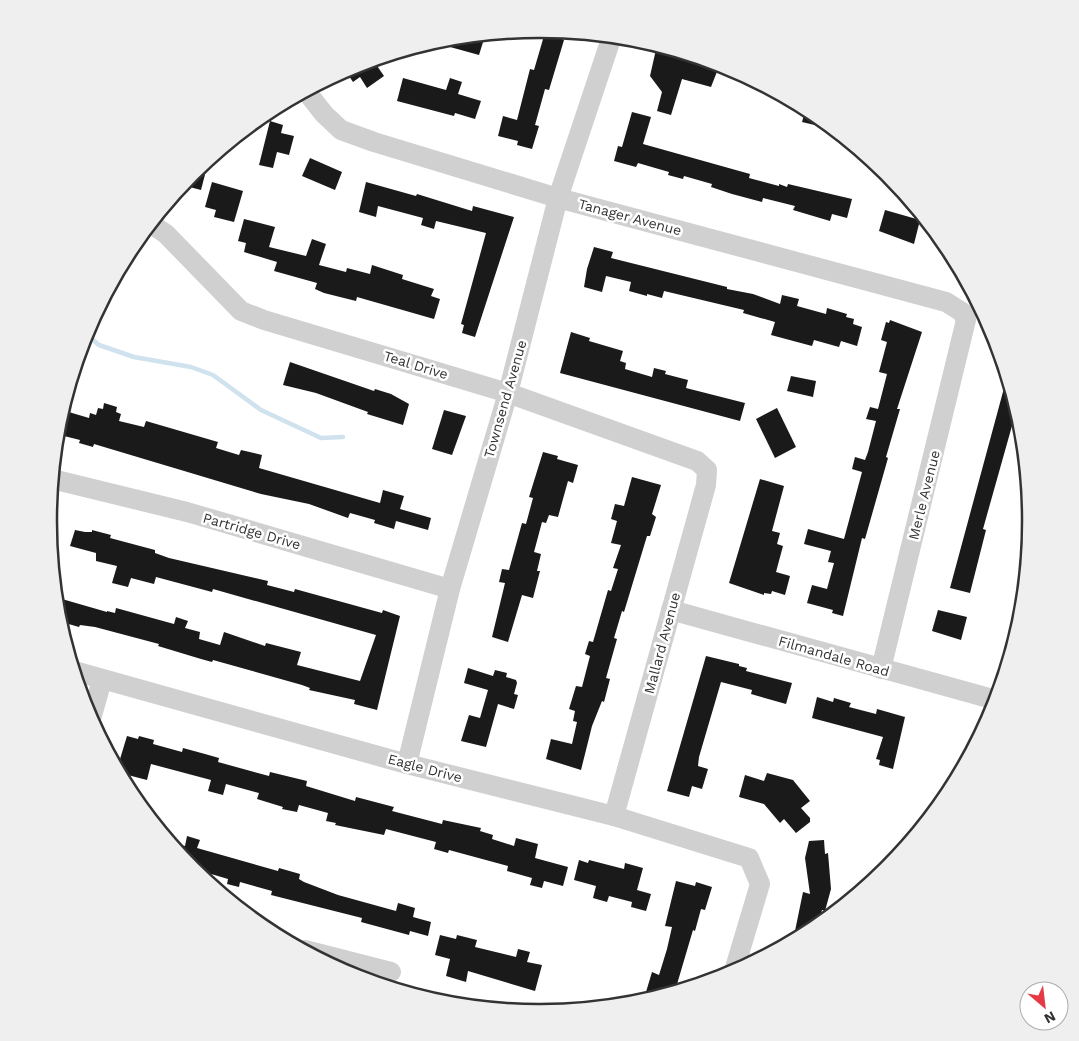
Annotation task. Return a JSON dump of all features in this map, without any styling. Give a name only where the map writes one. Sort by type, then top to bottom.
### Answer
[{"type":"street","name":"Townsend Avenue","points":[[407,764],[450,589],[508,393],[558,198],[610,43]]},
{"type":"street","name":"Tanager Avenue","points":[[310,96],[324,114],[341,130],[374,142],[558,198],[946,302],[962,312],[966,320]]},
{"type":"street","name":"Teal Drive","points":[[155,227],[166,234],[241,311],[264,320],[508,393],[697,461],[707,470]]},
{"type":"street","name":"Merle Avenue","points":[[881,669],[966,320]]},
{"type":"street","name":"Mallard Avenue","points":[[614,816],[706,485],[707,470]]},
{"type":"street","name":"Partridge Drive","points":[[59,481],[187,512],[450,589]]},
{"type":"street","name":"Filmandale Road","points":[[671,610],[989,698]]},
{"type":"street","name":"Eagle Drive","points":[[81,674],[407,764],[614,816],[749,858],[760,884],[737,961]]},
{"type":"street","points":[[94,708],[102,680]]},
{"type":"street","points":[[333,957],[391,972]]},
{"type":"building","points":[[543,38],[564,40],[549,90],[545,89],[535,125],[539,126],[532,149],[517,145],[518,141],[498,136],[503,116],[517,120],[530,69],[534,70]]},
{"type":"building","points":[[483,41],[479,55],[448,46]]},
{"type":"building","points":[[655,52],[717,71],[711,87],[682,79],[671,115],[657,111],[662,92],[650,76]]},
{"type":"building","points":[[377,66],[384,76],[367,88],[360,77],[353,82],[349,77]]},
{"type":"building","points":[[403,78],[446,90],[450,78],[462,82],[458,94],[481,101],[475,119],[455,113],[454,116],[397,101]]},
{"type":"building","points":[[632,112],[651,117],[643,144],[750,174],[749,178],[779,186],[779,184],[787,187],[788,184],[852,199],[847,218],[832,214],[830,221],[793,210],[795,206],[763,198],[762,202],[711,187],[712,184],[684,176],[683,179],[668,175],[669,172],[638,163],[636,167],[614,161],[618,146],[622,147]]},
{"type":"building","points":[[804,116],[818,126],[802,122]]},
{"type":"building","points":[[270,121],[283,125],[281,133],[294,136],[289,155],[277,152],[273,168],[259,165]]},
{"type":"building","points":[[310,158],[342,172],[335,190],[302,176]]},
{"type":"building","points":[[206,172],[201,190],[190,187]]},
{"type":"building","points":[[212,182],[243,191],[234,222],[214,217],[216,210],[205,207]]},
{"type":"building","points":[[366,182],[416,196],[417,194],[472,211],[473,206],[514,217],[475,337],[462,333],[464,325],[461,324],[486,233],[436,221],[434,229],[421,225],[423,218],[378,206],[376,217],[359,212]]},
{"type":"building","points":[[885,210],[917,219],[920,222],[914,244],[879,231]]},
{"type":"building","points":[[244,219],[275,227],[269,247],[306,256],[312,239],[326,244],[319,265],[346,272],[347,268],[370,274],[372,265],[403,275],[402,279],[434,289],[431,296],[440,299],[434,319],[357,297],[356,301],[324,293],[315,289],[317,283],[274,271],[277,262],[244,252],[246,243],[238,241]]},
{"type":"building","points":[[594,247],[613,252],[611,258],[727,287],[727,289],[753,294],[780,304],[782,295],[799,299],[797,306],[826,314],[827,308],[847,314],[846,317],[854,319],[853,324],[862,327],[857,346],[841,341],[839,347],[814,340],[812,346],[771,335],[775,322],[743,313],[744,310],[664,291],[662,298],[647,294],[647,296],[629,291],[631,282],[606,276],[602,292],[584,287]]},
{"type":"building","points":[[890,320],[922,332],[897,409],[900,409],[886,457],[888,458],[865,539],[862,538],[843,616],[832,613],[833,610],[807,603],[812,585],[827,589],[834,563],[828,562],[831,551],[804,544],[808,529],[844,539],[862,472],[852,469],[855,457],[865,460],[876,421],[866,419],[870,407],[878,409],[887,374],[879,372],[887,342],[881,340],[886,322],[889,323]]},
{"type":"building","points":[[571,332],[590,338],[589,341],[623,351],[620,361],[626,363],[625,369],[652,377],[654,368],[666,371],[665,374],[688,380],[686,388],[745,403],[740,421],[560,373]]},
{"type":"building","points":[[290,362],[374,391],[375,389],[391,394],[409,404],[403,425],[367,414],[368,412],[316,393],[283,385]]},
{"type":"building","points":[[791,376],[816,381],[813,397],[787,391]]},
{"type":"building","points":[[1004,388],[1013,424],[983,529],[986,530],[970,593],[950,588]]},
{"type":"building","points":[[104,403],[117,407],[116,412],[121,414],[119,421],[144,427],[146,421],[218,442],[216,448],[239,455],[241,450],[262,455],[259,468],[380,503],[383,490],[404,496],[400,509],[431,518],[428,530],[396,521],[394,529],[374,523],[375,520],[350,513],[348,518],[309,504],[261,494],[94,444],[93,447],[79,443],[80,440],[64,436],[69,412],[89,418],[90,413],[96,415],[98,408],[103,409]]},
{"type":"building","points":[[777,408],[796,447],[775,458],[756,419]]},
{"type":"building","points":[[444,410],[466,416],[452,455],[432,449]]},
{"type":"building","points":[[543,452],[558,456],[557,459],[578,465],[573,483],[568,481],[558,517],[549,515],[546,523],[542,522],[534,552],[541,554],[537,571],[540,571],[533,598],[522,595],[508,642],[492,637],[505,583],[499,582],[502,569],[509,570],[522,523],[526,524],[533,498],[529,497]]},
{"type":"building","points":[[632,477],[661,485],[652,514],[656,517],[650,536],[647,536],[624,612],[622,611],[614,638],[617,639],[606,678],[610,679],[604,702],[602,701],[592,726],[581,770],[546,759],[551,739],[572,744],[577,722],[573,721],[575,711],[569,709],[576,686],[582,687],[590,656],[585,654],[589,641],[593,642],[608,590],[611,591],[618,569],[613,568],[621,545],[611,543],[617,521],[611,519],[615,504],[624,506]]},
{"type":"building","points":[[760,479],[784,486],[772,531],[780,533],[777,544],[783,546],[776,572],[790,576],[785,595],[772,591],[771,594],[764,593],[764,595],[729,583]]},
{"type":"building","points":[[75,530],[92,532],[92,530],[111,535],[110,538],[155,550],[155,553],[169,558],[268,581],[267,585],[294,592],[295,589],[382,613],[383,610],[400,616],[377,710],[354,704],[355,700],[309,690],[310,688],[302,685],[213,660],[212,662],[201,659],[158,646],[159,644],[95,627],[80,625],[79,627],[68,624],[63,599],[107,612],[115,613],[116,608],[174,624],[176,617],[188,621],[185,628],[200,632],[199,639],[220,645],[224,632],[265,646],[266,643],[301,652],[297,665],[360,681],[376,635],[213,589],[212,592],[156,577],[154,584],[131,578],[128,587],[112,583],[117,566],[96,561],[96,553],[70,546]]},
{"type":"building","points":[[938,610],[967,617],[961,640],[932,631]]},
{"type":"building","points":[[706,656],[739,664],[739,666],[747,668],[746,671],[792,683],[786,704],[751,694],[752,690],[721,682],[699,757],[698,766],[708,769],[702,789],[692,786],[689,797],[667,791]]},
{"type":"building","points":[[468,668],[493,676],[495,670],[507,673],[506,677],[516,680],[517,683],[514,694],[518,695],[514,709],[498,704],[486,747],[461,741],[469,715],[480,718],[488,690],[464,683]]},
{"type":"building","points":[[817,697],[833,702],[834,698],[851,703],[849,707],[876,714],[877,709],[905,717],[893,769],[879,765],[880,760],[876,759],[883,737],[812,718]]},
{"type":"building","points":[[127,736],[138,739],[139,736],[154,740],[153,744],[182,752],[183,748],[205,754],[219,758],[218,762],[269,776],[270,772],[307,781],[306,786],[355,801],[356,797],[394,807],[392,811],[442,824],[443,820],[481,828],[480,831],[493,835],[492,839],[514,846],[516,838],[538,844],[535,858],[568,867],[563,886],[544,881],[542,888],[530,885],[532,878],[507,871],[508,866],[449,850],[448,853],[434,849],[436,842],[386,829],[384,835],[335,825],[336,823],[326,821],[328,813],[299,805],[297,812],[282,809],[283,807],[257,799],[259,793],[226,784],[223,795],[208,791],[211,780],[151,764],[147,780],[129,775],[120,760]]},
{"type":"building","points":[[767,773],[793,780],[810,801],[801,808],[810,818],[810,822],[796,833],[784,819],[780,823],[764,804],[739,797],[745,775],[764,781]]},
{"type":"building","points":[[187,836],[200,840],[197,848],[278,871],[279,868],[300,874],[299,879],[304,882],[338,895],[396,911],[398,903],[415,908],[413,917],[431,922],[428,936],[410,931],[409,935],[361,922],[362,918],[271,895],[272,891],[240,882],[239,887],[227,884],[228,879],[210,874],[182,845],[185,846]]},
{"type":"building","points":[[824,840],[825,854],[828,853],[831,889],[825,910],[822,910],[821,913],[795,930],[803,892],[810,894],[805,858],[809,841]]},
{"type":"building","points":[[579,860],[588,863],[589,860],[624,869],[625,863],[643,868],[637,890],[651,894],[646,911],[631,907],[632,902],[609,896],[607,902],[593,898],[596,886],[574,880]]},
{"type":"building","points":[[676,881],[695,886],[696,882],[712,887],[705,910],[701,909],[695,931],[693,930],[677,983],[646,991],[652,972],[659,975],[667,949],[672,927],[665,926]]},
{"type":"building","points":[[440,935],[456,939],[457,935],[477,940],[475,947],[516,957],[518,949],[530,952],[527,962],[542,965],[535,991],[468,971],[466,982],[446,976],[450,959],[435,955]]},
{"type":"waterway","points":[[92,339],[99,345],[134,357],[191,367],[213,375],[261,410],[321,438],[343,437]]}]
